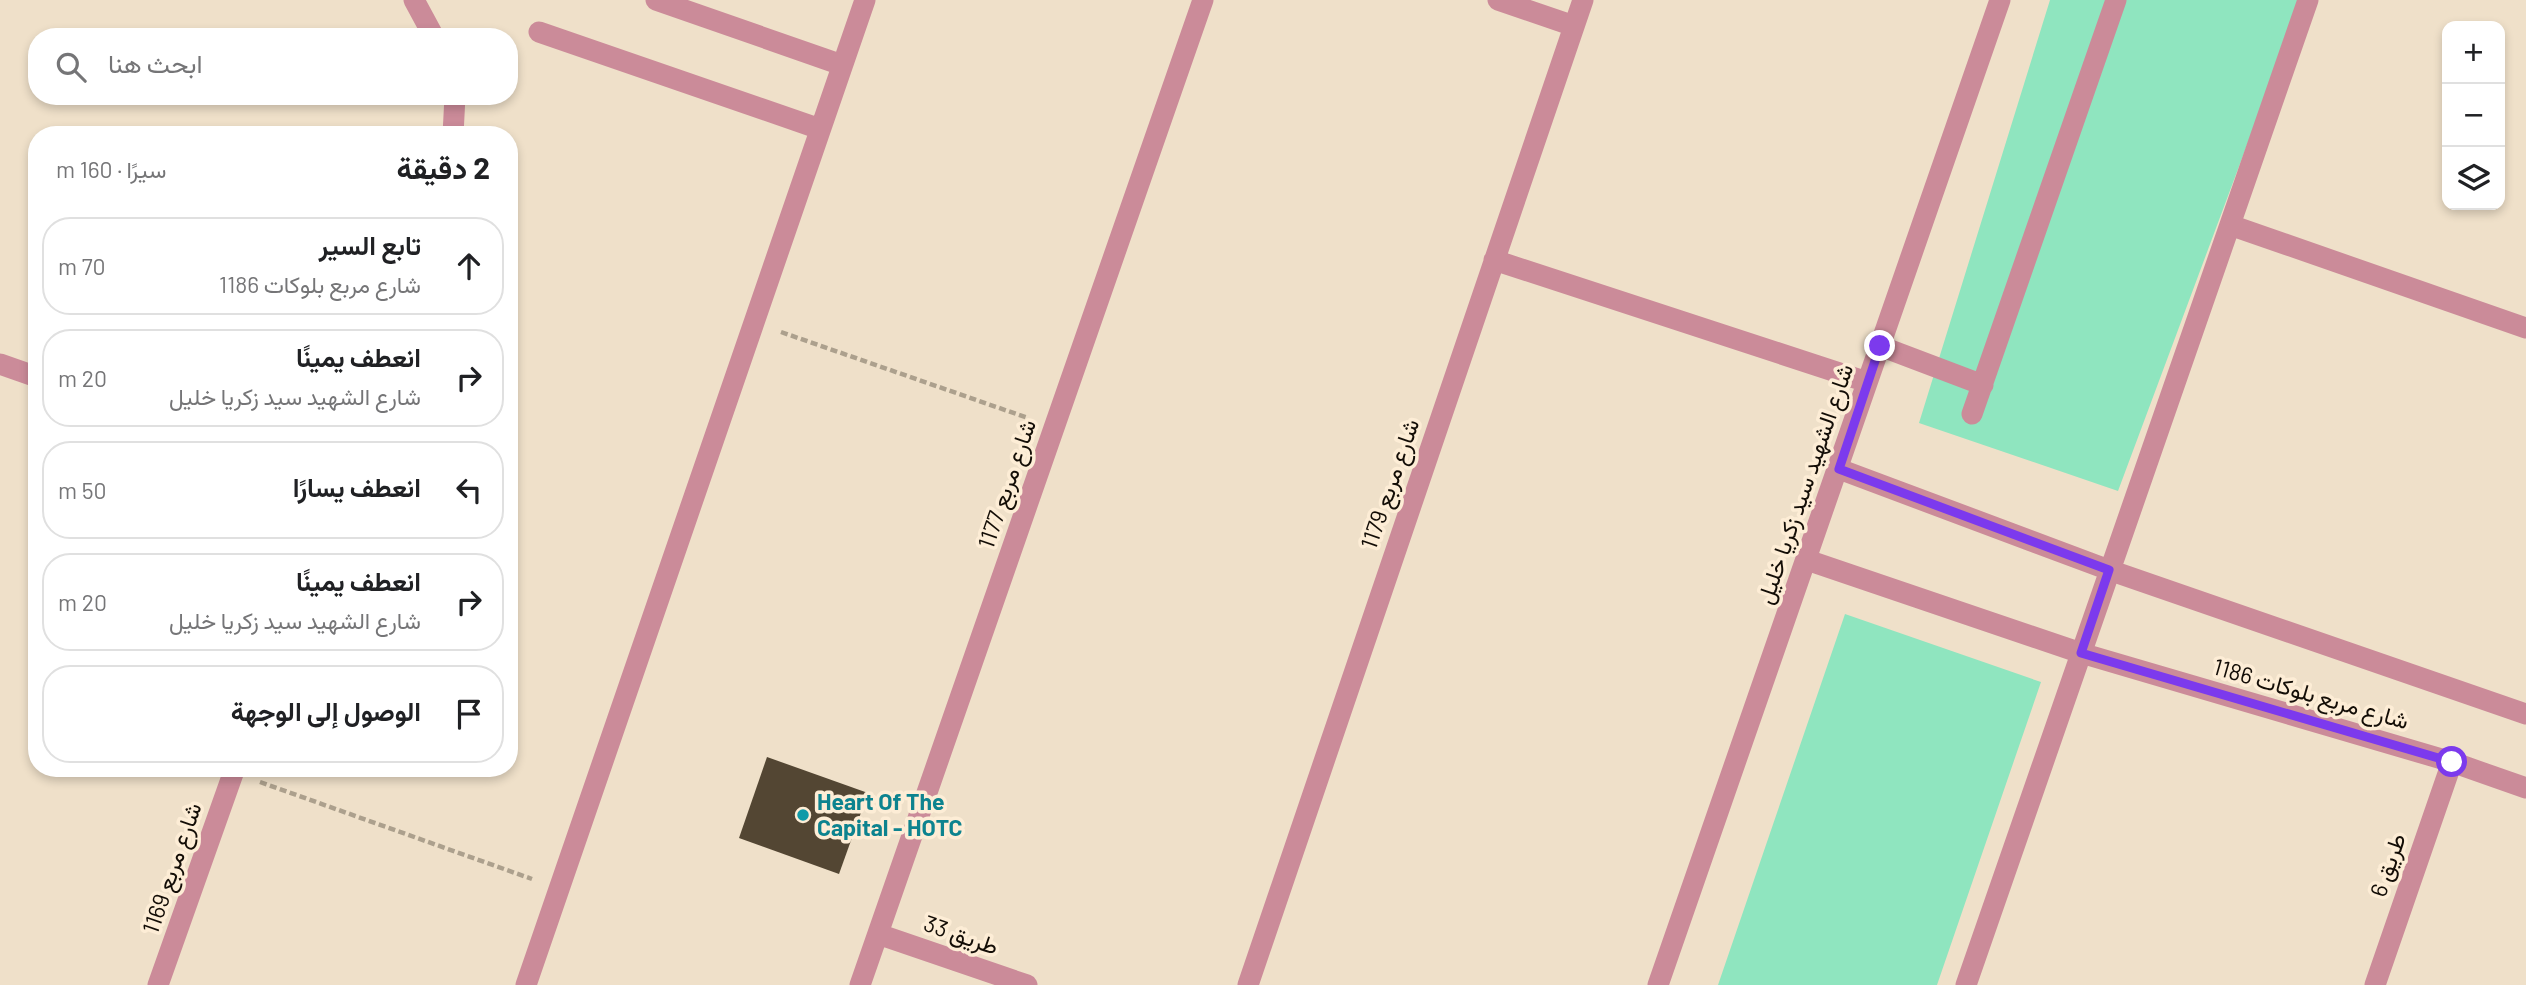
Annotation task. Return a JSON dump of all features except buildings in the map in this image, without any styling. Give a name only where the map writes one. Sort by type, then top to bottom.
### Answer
[{"type":"street","points":[[414,0],[430,28]]},
{"type":"street","points":[[656,0],[842,65]]},
{"type":"street","points":[[526,985],[865,0]]},
{"type":"street","name":"شارع مربع 1177","points":[[860,985],[1203,0]]},
{"type":"street","points":[[1498,0],[1574,26]]},
{"type":"street","name":"شارع مربع 1179","points":[[1248,985],[1583,0]]},
{"type":"street","name":"شارع الشهيد سيد زكريا خليل","points":[[1658,985],[2000,0]]},
{"type":"street","points":[[1972,414],[2116,0]]},
{"type":"street","points":[[1966,985],[2308,0]]},
{"type":"street","points":[[539,32],[820,130]]},
{"type":"street","points":[[454,126],[455,105]]},
{"type":"street","points":[[2230,225],[2526,328]]},
{"type":"street","points":[[1494,260],[1867,382]]},
{"type":"street","points":[[1880,346],[1983,385]]},
{"type":"street","points":[[0,364],[28,374]]},
{"type":"street","name":"شارع مربع بلوكات 1186","points":[[1839,469],[2109,570],[2526,714]]},
{"type":"street","name":"شارع مربع بلوكات 1186","points":[[1807,560],[2081,653],[2452,762],[2526,788]]},
{"type":"street","name":"طريق 6","points":[[2375,985],[2452,762]]},
{"type":"street","name":"شارع مربع 1169","points":[[158,985],[232,777]]},
{"type":"street","name":"طريق 33","points":[[878,934],[1027,985]]},
{"type":"path","points":[[754,322],[1055,427]]},
{"type":"path","points":[[251,777],[559,888]]},
{"type":"green space","points":[[2050,0],[2301,0],[2118,491],[1919,423]]},
{"type":"green space","points":[[1845,614],[2041,682],[1937,985],[1718,985]]},
{"type":"place","name":"Heart Of The Capital - HOTC","points":[[803,815]]},
{"type":"route","points":[[1880,346],[1839,469],[2109,570],[2081,653],[2452,762]]}]
